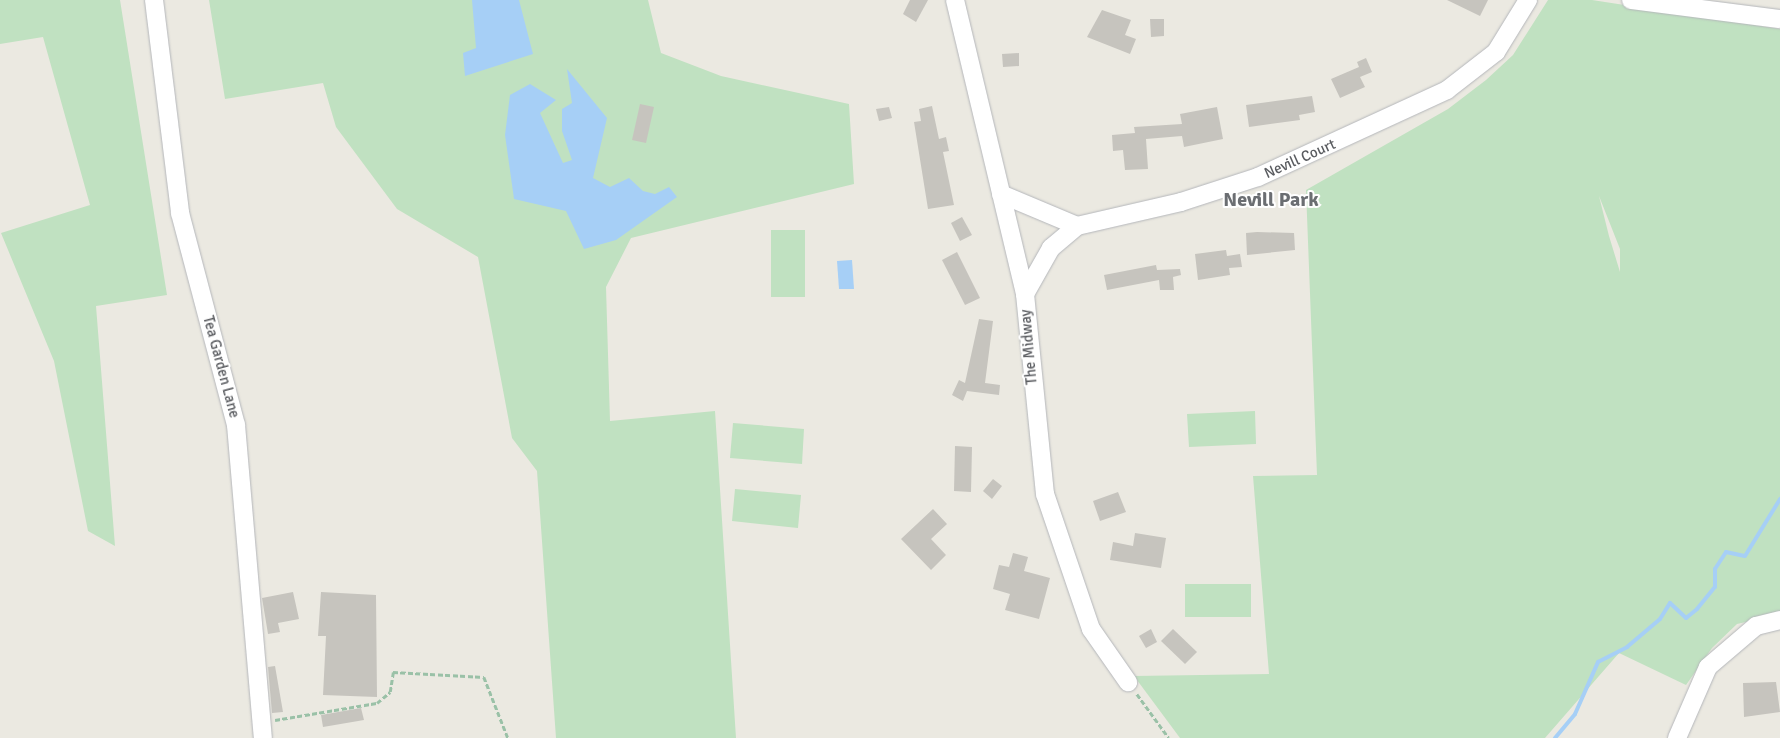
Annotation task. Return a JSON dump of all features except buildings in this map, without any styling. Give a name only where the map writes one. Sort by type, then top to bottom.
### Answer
[{"type":"street","name":"Tea Garden Lane","points":[[154,0],[180,213],[236,425],[263,730]]},
{"type":"street","name":"The Midway","points":[[955,0],[1025,294],[1045,494],[1091,629],[1128,682]]},
{"type":"street","name":"Nevill Court","points":[[1078,226],[1181,202],[1258,177],[1392,118],[1447,90],[1496,52],[1528,0]]},
{"type":"street","points":[[1632,0],[1780,19]]},
{"type":"street","points":[[1001,194],[1078,226],[1051,248],[1025,294]]},
{"type":"street","points":[[1676,738],[1708,667],[1756,626],[1780,620]]},
{"type":"path","points":[[263,730],[377,703],[390,692],[393,672],[484,677],[508,738]]},
{"type":"path","points":[[1128,682],[1169,738]]},
{"type":"green space","points":[[0,0],[120,0],[167,295],[96,306],[115,546],[88,531],[54,361],[1,233],[90,205],[43,37],[0,44]]},
{"type":"green space","points":[[209,0],[648,0],[661,53],[721,76],[849,104],[854,184],[631,238],[606,287],[610,421],[715,411],[736,738],[556,738],[537,471],[512,438],[478,257],[397,209],[336,127],[323,83],[225,99]]},
{"type":"green space","points":[[1548,0],[1592,0],[1780,29],[1780,614],[1737,624],[1712,648],[1686,685],[1619,653],[1545,738],[1180,738],[1134,676],[1269,674],[1253,476],[1317,475],[1306,190],[1448,109],[1486,80],[1513,55]],"holes":[[[1599,196],[1620,249],[1620,272]]]},
{"type":"green space","points":[[771,230],[805,230],[805,297],[771,297]]},
{"type":"green space","points":[[1255,411],[1256,444],[1189,447],[1187,414]]},
{"type":"green space","points":[[733,423],[804,429],[802,464],[730,458]]},
{"type":"green space","points":[[735,489],[801,495],[798,528],[732,521]]},
{"type":"green space","points":[[1185,584],[1251,584],[1251,617],[1185,617]]},
{"type":"water","points":[[472,0],[519,0],[533,54],[465,76],[463,53],[476,48]]},
{"type":"water","points":[[567,69],[607,118],[593,178],[610,187],[629,178],[643,191],[655,194],[669,187],[677,197],[616,240],[584,249],[566,211],[514,199],[505,135],[510,95],[530,84],[556,100],[540,113],[563,163],[572,160],[562,131],[562,109],[572,103]]},
{"type":"water","points":[[852,260],[854,289],[839,289],[837,261]]},
{"type":"waterway","points":[[1555,738],[1575,714],[1598,662],[1627,647],[1660,619],[1670,603],[1686,618],[1697,609],[1715,587],[1715,569],[1726,552],[1745,556],[1780,499]]},
{"type":"district","name":"Nevill Park","points":[[1271,199]]}]
